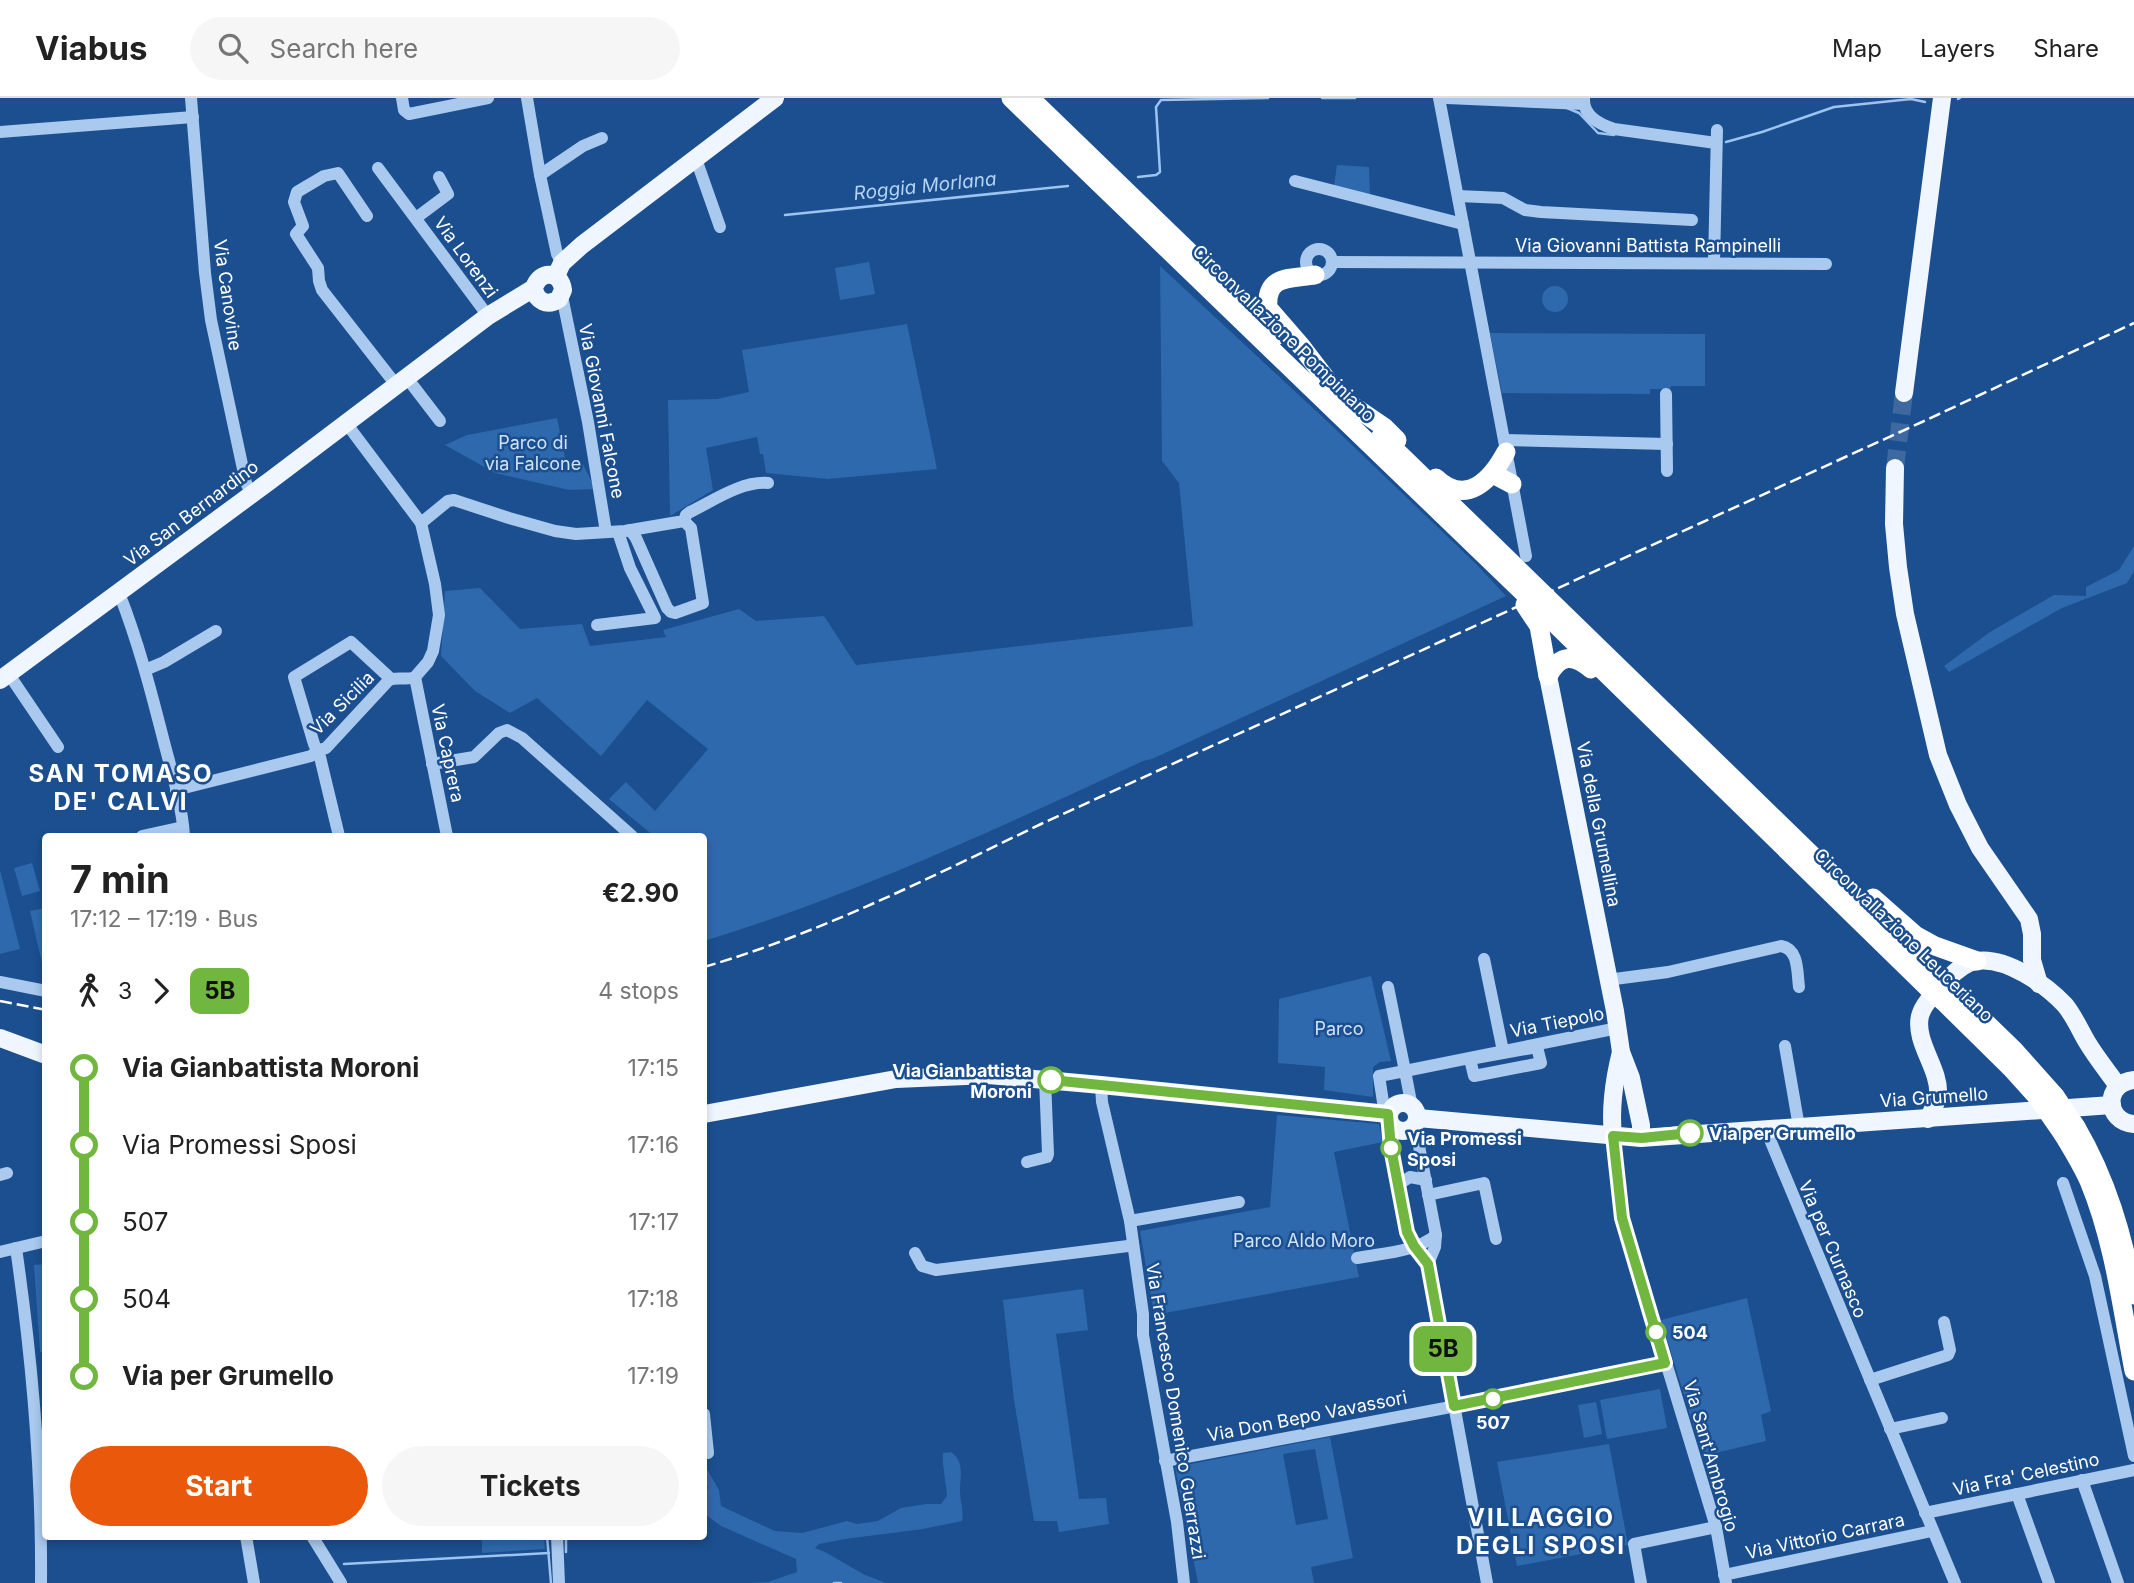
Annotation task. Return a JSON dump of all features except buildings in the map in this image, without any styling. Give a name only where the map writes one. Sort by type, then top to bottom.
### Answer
[{"type":"highway","points":[[994,98],[1139,236],[1196,277]]},
{"type":"highway","name":"Circonvallazione Pompiniano","points":[[1011,98],[1431,503],[1536,595]]},
{"type":"highway","name":"Circonvallazione Pompiniano","points":[[1030,98],[1340,397],[1536,595]]},
{"type":"highway","points":[[1046,98],[1202,253],[1230,291]]},
{"type":"highway","points":[[1315,275],[1281,280],[1271,288],[1269,308],[1340,397],[1384,427],[1450,489],[1473,489],[1493,474],[1505,446]]},
{"type":"highway","points":[[1493,474],[1512,484]]},
{"type":"highway","points":[[1431,503],[1446,529],[1530,611],[1539,626],[1548,676]]},
{"type":"highway","name":"Circonvallazione Leuceriano","points":[[1536,595],[1631,699],[1948,996],[2014,1050],[2047,1097],[2070,1123],[2108,1192],[2123,1242],[2134,1295]]},
{"type":"highway","name":"Circonvallazione Leuceriano","points":[[1536,595],[1797,841],[1932,981]]},
{"type":"highway","points":[[1548,676],[1558,662],[1577,659],[1591,668],[1616,695],[1631,699]]},
{"type":"highway","points":[[1797,841],[1826,856],[1915,935],[1935,946],[1977,961]]},
{"type":"highway","name":"Circonvallazione Leuceriano","points":[[2070,1123],[2104,1226],[2119,1288],[2134,1371]]},
{"type":"main road","points":[[1905,393],[1942,98]]},
{"type":"main road","name":"Via San Bernardino","points":[[4,676],[488,316],[534,288],[542,276],[559,270],[582,246],[696,159],[764,101]]},
{"type":"main road","points":[[534,288],[537,297],[545,303],[555,302],[562,296],[563,285],[559,270]]},
{"type":"main road","points":[[1895,468],[1894,524],[1901,591],[1938,755],[1958,805],[1980,848],[2029,919],[2032,960],[2039,984]]},
{"type":"main road","name":"Via della Grumellina","points":[[1548,676],[1621,1052],[1631,1078],[1642,1138]]},
{"type":"main road","points":[[1998,963],[2020,954],[2032,941]]},
{"type":"main road","points":[[1928,1119],[1936,1104],[1938,1091],[1920,1034],[1920,1016],[1927,1003],[1954,973],[1968,963],[1977,961],[2015,968],[2066,1006],[2126,1083],[2114,1092],[2112,1105],[2122,1121],[2134,1124]]},
{"type":"main road","points":[[0,1030],[42,1044]]},
{"type":"main road","points":[[0,1038],[42,1054]]},
{"type":"main road","name":"Via della Grumellina","points":[[1613,1136],[1611,1117],[1615,1076],[1621,1052]]},
{"type":"main road","points":[[707,1113],[895,1079],[989,1075],[1045,1084],[1101,1084],[1389,1116]]},
{"type":"main road","points":[[1389,1116],[1395,1105],[1402,1102],[1410,1104],[1416,1117]]},
{"type":"main road","points":[[2070,1123],[2112,1105]]},
{"type":"main road","points":[[1389,1116],[1394,1128],[1405,1131],[1416,1117]]},
{"type":"main road","points":[[1416,1117],[1613,1136]]},
{"type":"main road","name":"Via Grumello","points":[[1613,1136],[1642,1138],[1928,1119],[2070,1123]]},
{"type":"street","name":"Via Canovine","points":[[191,98],[211,320],[246,483],[251,494]]},
{"type":"street","points":[[402,98],[404,110],[409,114],[488,98]]},
{"type":"street","points":[[527,98],[559,270]]},
{"type":"street","points":[[1439,98],[1526,556]]},
{"type":"street","points":[[1447,98],[1584,101],[1587,112],[1598,124],[1614,129],[1717,136],[1714,263]]},
{"type":"street","points":[[0,132],[192,117]]},
{"type":"street","points":[[540,175],[583,146],[602,138]]},
{"type":"street","points":[[696,159],[720,227]]},
{"type":"street","name":"Via Lorenzi","points":[[378,168],[488,316]]},
{"type":"street","points":[[367,216],[338,173],[324,176],[297,192],[295,202],[303,226],[296,234],[318,268],[322,290],[402,382],[440,421]]},
{"type":"street","name":"Via Lorenzi","points":[[416,218],[448,194],[439,177]]},
{"type":"street","points":[[1295,181],[1463,224]]},
{"type":"street","points":[[1458,196],[1503,198],[1525,210],[1541,212],[1692,220]]},
{"type":"street","name":"Via Giovanni Battista Rampinelli","points":[[1315,275],[1308,270],[1306,258],[1311,251],[1318,248],[1329,253],[1332,262],[1826,264]]},
{"type":"street","points":[[1315,275],[1326,273],[1332,262]]},
{"type":"street","name":"Via Giovanni Falcone","points":[[562,296],[588,422],[618,531]]},
{"type":"street","points":[[1666,394],[1667,471]]},
{"type":"street","points":[[346,423],[421,523],[439,615],[433,651],[415,677]]},
{"type":"street","points":[[1505,446],[1667,444]]},
{"type":"street","points":[[684,521],[690,512],[744,486],[768,483]]},
{"type":"street","points":[[421,523],[454,500],[555,531],[576,534],[684,521]]},
{"type":"street","points":[[618,531],[636,538],[668,610],[675,612],[703,603],[691,528],[684,521]]},
{"type":"street","points":[[597,625],[655,618],[630,568],[618,531]]},
{"type":"street","points":[[119,593],[145,670],[184,832]]},
{"type":"street","points":[[145,670],[164,662],[216,631]]},
{"type":"street","name":"Via Sicilia","points":[[317,751],[294,677],[351,642],[391,679]]},
{"type":"street","name":"Via San Bernardino","points":[[4,676],[58,747]]},
{"type":"street","name":"Via Sicilia","points":[[176,790],[312,756],[326,748],[391,679],[415,677]]},
{"type":"street","name":"Via Caprera","points":[[415,677],[446,833]]},
{"type":"street","points":[[432,764],[474,757],[499,733],[507,730],[522,738],[629,833]]},
{"type":"street","points":[[317,751],[338,833]]},
{"type":"street","points":[[1607,979],[1668,972],[1781,946],[1787,947],[1794,955],[1799,986]]},
{"type":"street","name":"Via Tiepolo","points":[[1484,960],[1503,1051]]},
{"type":"street","points":[[0,982],[42,990]]},
{"type":"street","points":[[1388,987],[1416,1117],[1436,1235],[1435,1247],[1428,1264]]},
{"type":"street","name":"Via Tiepolo","points":[[1389,1116],[1383,1102],[1380,1075],[1618,1028]]},
{"type":"street","points":[[1537,1046],[1541,1063],[1474,1076],[1470,1059],[1537,1046]]},
{"type":"street","points":[[1785,1046],[1799,1127]]},
{"type":"street","points":[[1027,1162],[1048,1154],[1045,1084]]},
{"type":"street","name":"Via Francesco Domenico Guerrazzi","points":[[1101,1084],[1102,1102],[1130,1221],[1143,1314],[1143,1335],[1177,1522],[1184,1583]]},
{"type":"street","points":[[1389,1116],[1388,1129],[1407,1232],[1428,1264],[1487,1583]]},
{"type":"street","name":"Via per Curnasco","points":[[1766,1130],[1955,1583]]},
{"type":"street","name":"Via Sant'Ambrogio","points":[[1613,1136],[1622,1218],[1716,1527],[1725,1579]]},
{"type":"street","points":[[1399,1184],[1414,1176],[1426,1180]]},
{"type":"street","points":[[1428,1195],[1484,1183],[1496,1239]]},
{"type":"street","points":[[2063,1183],[2095,1276],[2134,1456]]},
{"type":"street","points":[[1130,1221],[1238,1202]]},
{"type":"street","points":[[1357,1258],[1404,1250],[1426,1243],[1436,1235]]},
{"type":"street","points":[[0,1252],[42,1242]]},
{"type":"street","name":"Via Francesco Domenico Guerrazzi","points":[[915,1252],[922,1266],[936,1270],[1128,1246],[1133,1243]]},
{"type":"street","points":[[16,1248],[42,1474]]},
{"type":"street","points":[[1870,1380],[1948,1355],[1950,1350],[1944,1322]]},
{"type":"street","name":"Via Don Bepo Vavassori","points":[[1166,1461],[1665,1363]]},
{"type":"street","points":[[1890,1429],[1942,1418]]},
{"type":"street","points":[[707,1442],[708,1452]]},
{"type":"street","name":"Via Fra' Celestino","points":[[1925,1513],[2134,1470]]},
{"type":"street","points":[[2082,1480],[2118,1583]]},
{"type":"street","points":[[2017,1494],[2049,1583]]},
{"type":"street","points":[[1641,1583],[1634,1544],[1716,1527]]},
{"type":"street","name":"Via Vittorio Carrara","points":[[1725,1579],[1932,1531]]},
{"type":"street","points":[[41,1583],[43,1540]]},
{"type":"street","points":[[246,1540],[254,1583]]},
{"type":"street","points":[[314,1540],[341,1583]]},
{"type":"street","points":[[557,1540],[559,1583]]},
{"type":"green space","points":[[1337,165],[1369,167],[1370,195],[1334,186]]},
{"type":"green space","points":[[869,262],[875,294],[840,300],[835,268]]},
{"type":"green space","points":[[1160,266],[1329,423],[1506,596],[1152,759],[926,859],[816,903],[707,940],[707,833],[650,833],[609,799],[626,782],[655,811],[708,749],[647,700],[601,756],[537,698],[510,713],[475,691],[441,656],[445,591],[480,588],[520,629],[582,624],[590,646],[666,637],[663,630],[739,609],[756,621],[824,616],[856,665],[1193,626],[1179,483],[1162,461]]},
{"type":"green space","points":[[1555,286],[1564,290],[1568,299],[1564,308],[1555,312],[1546,308],[1542,299],[1546,290]]},
{"type":"green space","points":[[907,324],[937,469],[828,479],[766,473],[757,437],[706,448],[713,490],[670,516],[668,400],[717,399],[749,392],[742,350]]},
{"type":"green space","points":[[1490,333],[1705,334],[1705,386],[1650,389],[1650,394],[1502,393]]},
{"type":"green space","name":"Parco di via Falcone","points":[[557,418],[567,467],[583,464],[595,489],[569,490],[495,473],[445,445],[467,435]]},
{"type":"green space","points":[[2134,546],[2134,571],[2127,583],[2062,608],[1949,672],[1944,666],[1990,632],[2054,595],[2086,596],[2086,587],[2119,570]]},
{"type":"green space","points":[[32,863],[40,891],[22,896],[14,868]]},
{"type":"green space","points":[[0,870],[20,949],[0,954]]},
{"type":"green space","points":[[42,909],[42,963],[30,911]]},
{"type":"green space","name":"Parco","points":[[1371,976],[1391,1061],[1380,1062],[1373,1067],[1373,1097],[1324,1090],[1325,1067],[1278,1063],[1279,999]]},
{"type":"green space","name":"Parco Aldo Moro","points":[[1277,1115],[1379,1124],[1383,1142],[1334,1152],[1359,1277],[1154,1315],[1140,1231],[1270,1207]]},
{"type":"green space","points":[[42,1264],[42,1352],[40,1352],[34,1265]]},
{"type":"green space","points":[[1083,1289],[1088,1330],[1056,1334],[1079,1499],[1106,1498],[1109,1524],[1059,1532],[1057,1521],[1034,1521],[1014,1400],[1003,1300]]},
{"type":"green space","points":[[1747,1298],[1771,1411],[1761,1415],[1766,1441],[1703,1456],[1661,1320]]},
{"type":"green space","points":[[1660,1389],[1667,1428],[1607,1439],[1600,1400]]},
{"type":"green space","points":[[1596,1402],[1602,1434],[1584,1438],[1578,1405]]},
{"type":"green space","points":[[1330,1437],[1353,1558],[1311,1567],[1314,1583],[1198,1583],[1175,1467]],"holes":[[[1315,1449],[1328,1519],[1296,1525],[1283,1454]]]},
{"type":"green space","points":[[1609,1444],[1628,1545],[1517,1566],[1497,1462]]},
{"type":"green space","points":[[951,1452],[960,1465],[962,1521],[845,1539],[819,1544],[815,1548],[865,1575],[886,1583],[749,1583],[768,1582],[797,1572],[796,1559],[721,1526],[707,1516],[707,1469],[719,1490],[721,1506],[775,1531],[802,1533],[847,1521],[857,1524],[878,1521],[901,1508],[941,1504],[947,1496],[943,1453]]},
{"type":"green space","points":[[482,1540],[544,1540],[545,1549],[482,1553]]},
{"type":"waterway","name":"Roggia Morlana","points":[[1138,177],[1160,172],[1156,107],[1161,100],[1268,98]]},
{"type":"waterway","name":"Roggia Morlana","points":[[1322,98],[1355,98]]},
{"type":"waterway","name":"Roggia Morlana","points":[[1726,142],[1834,107],[1911,99],[1925,102]]},
{"type":"waterway","name":"Roggia Morlana","points":[[1567,108],[1579,113],[1598,133],[1614,135]]},
{"type":"waterway","name":"Roggia Morlana","points":[[785,215],[1068,186]]},
{"type":"waterway","points":[[547,1540],[551,1583]]},
{"type":"waterway","points":[[566,1540],[566,1552]]},
{"type":"waterway","points":[[344,1564],[549,1553]]},
{"type":"waterway","points":[[834,1583],[841,1583]]},
{"type":"tunnel","points":[[1895,468],[1904,393]]},
{"type":"railway","points":[[707,966],[791,938],[875,903],[1041,824],[2134,323]]},
{"type":"railway","points":[[0,1001],[42,1009]]},
{"type":"bus line","name":"5B","points":[[1051,1080],[1388,1114],[1391,1148],[1407,1232],[1428,1264],[1454,1406],[1665,1363],[1622,1218],[1613,1136],[1642,1138],[1690,1133]]},
{"type":"place","name":"Via Gianbattista Moroni","points":[[1051,1080]]},
{"type":"place","name":"Via per Grumello","points":[[1690,1133]]},
{"type":"place","name":"Via Promessi Sposi","points":[[1391,1148]]},
{"type":"place","name":"504","points":[[1656,1332]]},
{"type":"place","name":"507","points":[[1493,1399]]},
{"type":"district","name":"SAN TOMASO DE' CALVI","points":[[121,787]]},
{"type":"district","name":"VILLAGGIO DEGLI SPOSI","points":[[1541,1531]]}]
